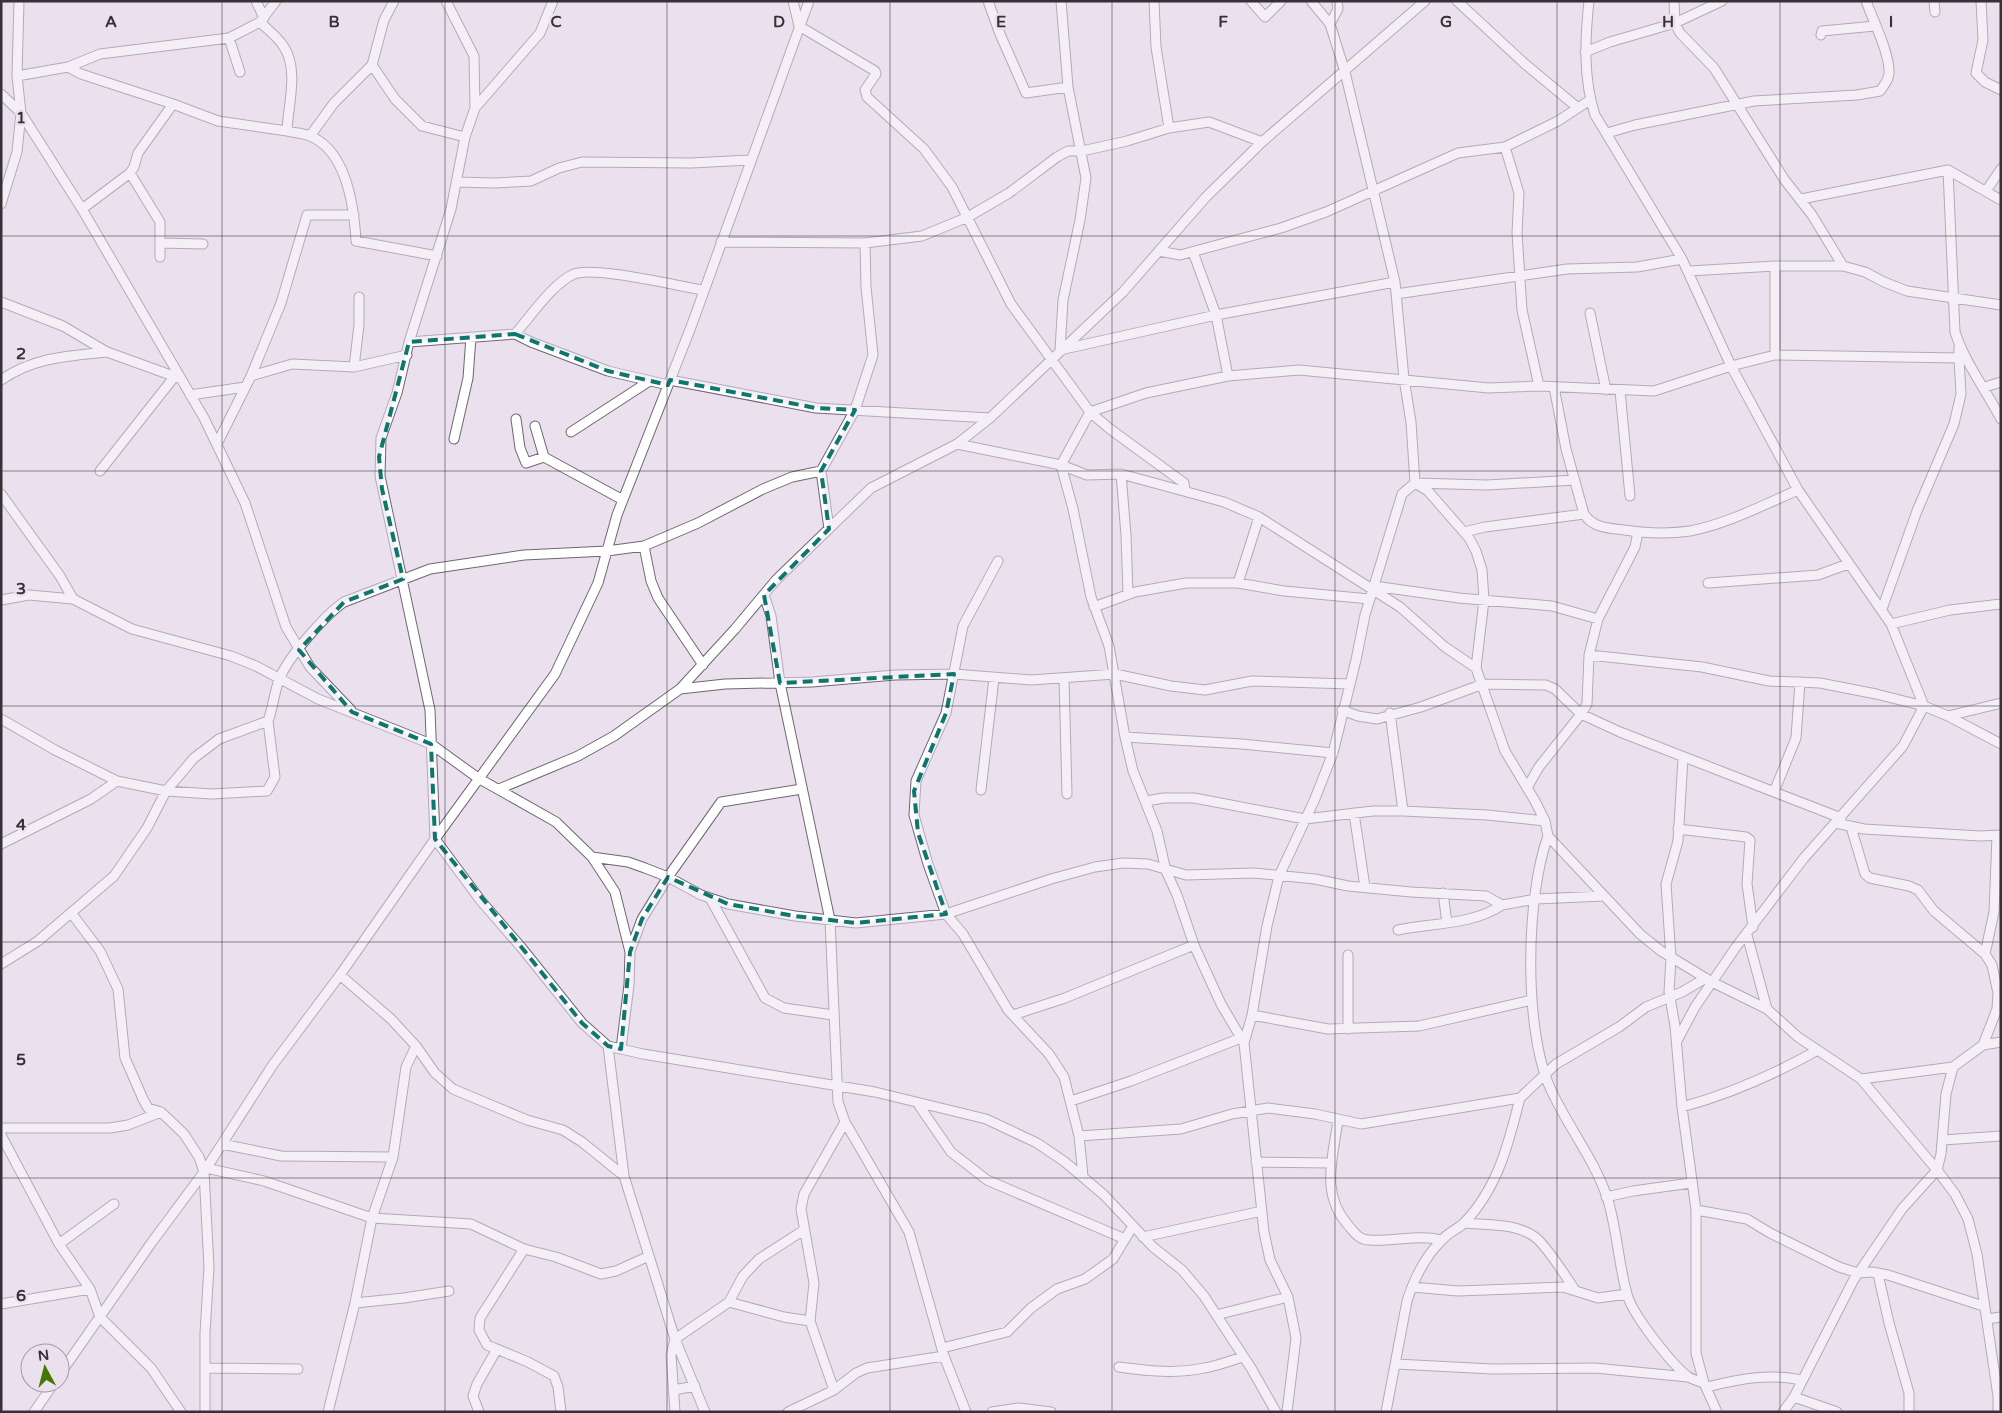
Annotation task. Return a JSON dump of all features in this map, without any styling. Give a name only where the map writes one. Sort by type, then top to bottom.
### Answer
[{"type":"street","points":[[1,204],[17,152],[21,113],[17,76],[18,1]]},
{"type":"street","points":[[256,1],[262,20],[286,48],[291,67],[292,82],[287,131]]},
{"type":"street","points":[[17,76],[68,67],[100,54],[229,38],[262,20],[276,1]]},
{"type":"street","points":[[310,136],[334,103],[372,66],[384,20],[394,1]]},
{"type":"street","points":[[446,1],[474,56],[476,108]]},
{"type":"street","points":[[552,1],[540,33],[476,108],[465,137],[457,182],[437,256],[381,438],[379,457],[382,489],[403,578],[413,640],[430,710],[435,839],[481,901],[521,946],[582,1023],[608,1046],[643,1054],[875,1092],[986,1119],[1037,1143],[1083,1176],[1143,1237],[1182,1270],[1204,1296],[1242,1357],[1251,1368],[1276,1412]]},
{"type":"street","points":[[793,1],[799,26],[872,67],[876,74],[865,90],[866,97],[924,149],[952,187],[1010,304],[1052,358],[1090,412],[1110,429],[1184,483],[1185,490]]},
{"type":"street","points":[[70,1360],[205,1170],[272,1066],[340,976],[478,778],[555,674],[598,583],[623,500],[669,382],[809,1]]},
{"type":"street","points":[[988,1],[1000,34],[1026,93],[1068,88]]},
{"type":"street","points":[[1060,350],[1063,300],[1080,220],[1086,178],[1068,88],[1061,1]]},
{"type":"street","points":[[1154,1],[1156,47],[1169,128]]},
{"type":"street","points":[[1251,1],[1265,17],[1281,1]]},
{"type":"street","points":[[1311,1],[1330,24],[1345,72],[1395,282],[1404,378],[1411,422],[1414,483]]},
{"type":"street","points":[[1330,24],[1338,9],[1337,1]]},
{"type":"street","points":[[499,790],[578,756],[614,736],[680,689],[764,595],[870,488],[957,444],[990,418],[1123,292],[1206,196],[1262,142],[1425,1]]},
{"type":"street","points":[[1457,1],[1525,64],[1578,108]]},
{"type":"street","points":[[1590,1],[1585,52],[1590,100],[1595,114],[1682,258],[1732,366],[1798,490],[1891,624],[1924,706]]},
{"type":"street","points":[[1674,1],[1675,23],[1680,33],[1714,68],[1784,179],[1801,199],[1842,266]]},
{"type":"street","points":[[1585,52],[1610,42],[1675,23],[1722,1]]},
{"type":"street","points":[[1607,133],[1635,125],[1775,99],[1829,97],[1880,91],[1888,80],[1889,72],[1866,1]]},
{"type":"street","points":[[1934,1],[1936,12]]},
{"type":"street","points":[[1981,1],[1984,40],[1976,73],[1984,82],[2001,90]]},
{"type":"street","points":[[1821,35],[1822,31],[1875,26]]},
{"type":"street","points":[[229,38],[240,72]]},
{"type":"street","points":[[372,66],[395,99],[422,126],[465,137]]},
{"type":"street","points":[[68,67],[81,74],[218,121],[310,136],[329,150],[344,173],[350,192],[356,240],[437,256]]},
{"type":"street","points":[[1,94],[21,113],[82,209],[217,444],[245,503],[286,627],[298,650],[310,667],[352,712]]},
{"type":"street","points":[[1159,251],[1180,255],[1282,228],[1326,212],[1458,153],[1505,147],[1550,125],[1590,100]]},
{"type":"street","points":[[82,209],[130,173],[138,153],[173,104]]},
{"type":"street","points":[[721,242],[864,243],[922,236],[968,217],[1009,193],[1068,151],[1082,151],[1169,128],[1209,122],[1262,142]]},
{"type":"street","points":[[1505,147],[1519,192],[1517,233],[1522,310],[1539,386]]},
{"type":"street","points":[[457,182],[495,183],[531,181],[559,168],[582,162],[691,163],[750,160]]},
{"type":"street","points":[[1801,199],[1948,170],[2001,200]]},
{"type":"street","points":[[1882,609],[1917,511],[1954,424],[1961,394],[1959,347],[1954,325],[1948,170]]},
{"type":"street","points":[[1986,191],[2001,170]]},
{"type":"street","points":[[130,173],[160,222],[160,257]]},
{"type":"street","points":[[217,444],[251,376],[281,303],[306,215],[354,215]]},
{"type":"street","points":[[160,243],[203,244]]},
{"type":"street","points":[[829,529],[821,470],[855,410],[873,355],[866,287],[864,243]]},
{"type":"street","points":[[1193,252],[1216,315],[1228,376]]},
{"type":"street","points":[[1396,294],[1567,269],[1637,267],[1666,263],[1682,258]]},
{"type":"street","points":[[1689,271],[1775,266],[1842,266],[1865,272],[1907,291],[2001,305]]},
{"type":"street","points":[[1775,266],[1775,355]]},
{"type":"street","points":[[516,334],[558,286],[575,274],[596,272],[703,290]]},
{"type":"street","points":[[1060,350],[1216,315],[1395,282]]},
{"type":"street","points":[[354,367],[359,325],[359,298]]},
{"type":"street","points":[[1,302],[63,326],[107,352],[177,377]]},
{"type":"street","points":[[1590,312],[1606,390]]},
{"type":"street","points":[[409,342],[516,334],[531,342],[608,371],[648,382],[669,382],[816,408],[921,416],[990,418]]},
{"type":"street","points":[[454,439],[468,378],[471,337]]},
{"type":"street","points":[[1959,347],[1985,387],[2001,419]]},
{"type":"street","points":[[1,380],[16,370],[40,360],[107,352]]},
{"type":"street","points":[[251,376],[292,364],[354,367],[407,355]]},
{"type":"street","points":[[1287,1412],[1296,1338],[1288,1297],[1270,1260],[1256,1162],[1248,1072],[1242,1040],[1221,1004],[1194,945],[1177,895],[1166,871],[1157,831],[1133,771],[1109,646],[1094,607],[1073,509],[1060,465],[1090,412],[1146,393],[1228,376],[1299,370],[1404,378],[1446,385],[1489,388],[1539,386],[1654,391],[1732,366],[1775,355],[1959,358]]},
{"type":"street","points":[[100,471],[177,377]]},
{"type":"street","points":[[571,432],[648,382]]},
{"type":"street","points":[[1985,387],[2001,382]]},
{"type":"street","points":[[190,395],[246,387]]},
{"type":"street","points":[[1554,387],[1566,449],[1584,514],[1590,523],[1605,528],[1638,532],[1690,530],[1729,519],[1798,490]]},
{"type":"street","points":[[1620,391],[1630,496]]},
{"type":"street","points":[[516,419],[520,448],[526,463],[544,457]]},
{"type":"street","points":[[535,426],[544,457],[623,500]]},
{"type":"street","points":[[957,444],[1060,465],[1087,475],[1121,474],[1224,502],[1259,517],[1373,592],[1400,607],[1445,647],[1476,668]]},
{"type":"street","points":[[1,719],[117,782],[166,791],[212,794],[267,791],[275,777],[268,721],[279,679],[298,650],[330,613],[344,602],[430,569],[524,555],[607,551],[644,546],[698,523],[763,489],[792,477],[821,470]]},
{"type":"street","points":[[1121,474],[1128,594]]},
{"type":"street","points":[[1071,1101],[1242,1040],[1252,1015],[1279,876],[1333,753],[1342,710],[1373,592],[1402,494],[1414,483],[1487,485],[1575,480]]},
{"type":"street","points":[[1414,483],[1428,491],[1464,532],[1476,551],[1480,564],[1484,600],[1476,668],[1505,751],[1528,786],[1545,821],[1548,836],[1543,850],[1531,951],[1532,1000],[1546,1075],[1597,1174],[1606,1197],[1627,1294],[1634,1310],[1688,1377]]},
{"type":"street","points":[[1,494],[60,576],[73,599]]},
{"type":"street","points":[[1464,532],[1485,527],[1584,514]]},
{"type":"street","points":[[1238,583],[1259,517]]},
{"type":"street","points":[[1528,786],[1539,767],[1587,704],[1589,692],[1589,655],[1598,619],[1635,547],[1638,532]]},
{"type":"street","points":[[644,546],[651,581],[658,598],[703,664]]},
{"type":"street","points":[[998,561],[963,626],[946,713],[929,749],[914,791],[914,816],[946,914],[963,934],[999,997],[1013,1016],[1057,1064],[1064,1077],[1079,1136],[1083,1176]]},
{"type":"street","points":[[1708,583],[1818,575],[1848,564]]},
{"type":"street","points":[[1094,607],[1128,594],[1186,583],[1238,583],[1284,592],[1373,592],[1552,606],[1598,619]]},
{"type":"street","points":[[764,595],[771,616],[780,683],[830,920],[838,1102],[845,1122],[909,1232],[916,1265],[943,1352],[966,1412]]},
{"type":"street","points":[[1,600],[29,596],[73,599],[132,628],[231,656],[318,699],[431,744],[478,778],[556,822],[592,857],[615,892],[630,952],[629,985],[621,1048]]},
{"type":"street","points":[[1891,624],[1950,610],[2001,604]]},
{"type":"street","points":[[1589,655],[1702,667],[1768,681],[1820,683],[1924,706],[1948,716],[2001,744]]},
{"type":"street","points":[[680,689],[954,674],[994,678],[1064,678],[1115,674],[1171,686],[1205,690],[1252,681],[1350,684]]},
{"type":"street","points":[[981,790],[994,678]]},
{"type":"street","points":[[1064,678],[1067,794]]},
{"type":"street","points":[[1774,792],[1796,738],[1800,682]]},
{"type":"street","points":[[1342,710],[1377,719],[1390,713],[1421,707],[1483,684],[1546,685],[1555,689],[1581,714],[1683,758],[1774,792],[1850,827],[1944,835],[1999,835],[1994,912],[1985,954]]},
{"type":"street","points":[[1948,716],[2001,703]]},
{"type":"street","points":[[1676,1041],[1709,980],[1753,928],[1804,858],[1839,821],[1902,746],[1924,706]]},
{"type":"street","points":[[1390,713],[1403,811]]},
{"type":"street","points":[[2,961],[38,941],[72,914],[114,876],[127,860],[147,828],[166,791],[204,748],[219,739],[268,721]]},
{"type":"street","points":[[1125,737],[1242,744],[1333,753]]},
{"type":"street","points":[[1683,758],[1678,841],[1666,884],[1671,958],[1670,997],[1691,1183],[1696,1210],[1696,1352],[1705,1385],[1717,1412]]},
{"type":"street","points":[[1,844],[90,799],[117,782]]},
{"type":"street","points":[[630,952],[642,919],[668,877],[721,802],[802,789]]},
{"type":"street","points":[[1146,801],[1164,798],[1194,798],[1305,819],[1373,811],[1403,811],[1487,815],[1545,821]]},
{"type":"street","points":[[1354,814],[1365,887]]},
{"type":"street","points":[[1850,827],[1865,874],[1870,878],[1909,886],[1918,890],[1934,911],[1985,954],[1992,965],[1998,993],[1997,1009],[1982,1045]]},
{"type":"street","points":[[1678,829],[1746,837],[1750,840],[1747,884],[1753,928]]},
{"type":"street","points":[[1548,836],[1640,934],[1671,958],[1767,1010],[1816,1050],[1860,1079],[1937,1170],[1955,1194],[1968,1219],[1978,1254],[1998,1396],[1998,1412]]},
{"type":"street","points":[[592,857],[628,862],[668,877],[710,898],[728,904],[756,910],[856,923],[946,914],[1001,894],[1095,867],[1137,863],[1186,875],[1227,872],[1279,876],[1412,892],[1486,896],[1502,906]]},
{"type":"street","points":[[1443,893],[1447,923]]},
{"type":"street","points":[[1398,930],[1447,923],[1488,913],[1502,906],[1536,899],[1604,896]]},
{"type":"street","points":[[710,898],[765,998],[784,1008],[833,1015]]},
{"type":"street","points":[[72,914],[100,951],[118,989],[123,1018],[124,1047],[130,1070],[148,1108],[161,1112],[184,1134],[205,1170],[209,1268],[205,1412]]},
{"type":"street","points":[[1747,935],[1767,1010]]},
{"type":"street","points":[[1013,1016],[1065,998],[1194,945]]},
{"type":"street","points":[[1348,955],[1348,1029]]},
{"type":"street","points":[[340,976],[391,1019],[416,1046],[435,1073],[453,1089],[527,1120],[562,1130],[582,1142],[624,1176]]},
{"type":"street","points":[[1079,1136],[1181,1129],[1250,1110],[1268,1108],[1289,1110],[1361,1124],[1520,1098],[1556,1064],[1619,1026],[1646,1007],[1709,980]]},
{"type":"street","points":[[1252,1015],[1328,1029],[1419,1026],[1532,1000]]},
{"type":"street","points":[[1860,1079],[1953,1067],[1982,1045],[2001,1042]]},
{"type":"street","points":[[328,1412],[355,1302],[372,1218],[393,1157],[406,1068],[416,1046]]},
{"type":"street","points":[[608,1046],[624,1176],[675,1339],[705,1412]]},
{"type":"street","points":[[1682,1106],[1715,1098],[1763,1079],[1816,1050]]},
{"type":"street","points":[[1783,1412],[1794,1397],[1801,1380],[1858,1273],[1902,1209],[1937,1170],[1943,1140],[1946,1094],[1953,1067]]},
{"type":"street","points":[[1386,1412],[1407,1302],[1412,1287],[1426,1261],[1442,1240],[1464,1223],[1490,1188],[1506,1155],[1520,1098]]},
{"type":"street","points":[[918,1104],[951,1152],[987,1180],[1125,1239]]},
{"type":"street","points":[[1,1128],[110,1128],[128,1125],[161,1112]]},
{"type":"street","points":[[1338,1120],[1330,1163],[1335,1208],[1357,1236],[1370,1241],[1430,1237],[1442,1240]]},
{"type":"street","points":[[834,1390],[810,1321],[814,1283],[801,1209],[804,1194],[845,1122]]},
{"type":"street","points":[[1,1134],[59,1244],[90,1289],[100,1317],[151,1368],[181,1412]]},
{"type":"street","points":[[1943,1140],[2001,1136]]},
{"type":"street","points":[[222,1144],[281,1156],[393,1157]]},
{"type":"street","points":[[1256,1162],[1330,1163]]},
{"type":"street","points":[[205,1170],[264,1181],[372,1218],[471,1224],[524,1249],[606,1274],[649,1256]]},
{"type":"street","points":[[1606,1197],[1633,1191],[1691,1183]]},
{"type":"street","points":[[59,1244],[114,1204]]},
{"type":"street","points":[[1143,1237],[1262,1210]]},
{"type":"street","points":[[1696,1210],[1748,1219],[1770,1234],[1839,1267],[1858,1273],[1878,1274],[1984,1306]]},
{"type":"street","points":[[1464,1223],[1508,1227],[1524,1231],[1537,1238],[1576,1290]]},
{"type":"street","points":[[788,1412],[834,1390],[856,1373],[867,1368],[943,1352],[960,1342],[1007,1332],[1030,1308],[1057,1289],[1085,1279],[1100,1271],[1113,1260],[1133,1226]]},
{"type":"street","points":[[675,1412],[671,1355],[675,1339],[729,1302],[743,1276],[759,1259],[804,1230]]},
{"type":"street","points":[[524,1249],[480,1318],[480,1330],[487,1345],[547,1370],[554,1376],[558,1387],[561,1412]]},
{"type":"street","points":[[1878,1274],[1889,1323],[1909,1393],[1908,1412]]},
{"type":"street","points":[[1412,1287],[1439,1291],[1563,1287],[1598,1298],[1627,1294]]},
{"type":"street","points":[[1,1304],[90,1289]]},
{"type":"street","points":[[355,1302],[404,1298],[449,1291]]},
{"type":"street","points":[[1216,1315],[1288,1297]]},
{"type":"street","points":[[729,1302],[784,1317],[810,1321]]},
{"type":"street","points":[[1987,1318],[2001,1317]]},
{"type":"street","points":[[479,1412],[473,1396],[477,1384],[497,1349]]},
{"type":"street","points":[[1119,1367],[1148,1371],[1204,1369],[1242,1357]]},
{"type":"street","points":[[1396,1364],[1492,1369],[1595,1368],[1688,1377],[1705,1385],[1761,1376],[1782,1376],[1801,1380]]},
{"type":"street","points":[[205,1368],[298,1369]]},
{"type":"street","points":[[674,1390],[695,1386]]},
{"type":"street","points":[[34,1412],[47,1393]]},
{"type":"street","points":[[1794,1397],[1837,1412]]},
{"type":"street","points":[[992,1412],[1019,1408],[1051,1412]]},
{"type":"highlighted area","points":[[515,334],[608,371],[668,385],[670,380],[816,408],[855,410],[821,471],[829,529],[764,595],[780,683],[954,674],[946,713],[914,791],[918,833],[946,914],[856,923],[795,916],[728,904],[668,877],[642,919],[630,952],[621,1049],[608,1046],[582,1023],[435,839],[431,744],[352,712],[299,650],[344,602],[403,579],[382,489],[379,457],[409,342]]}]
